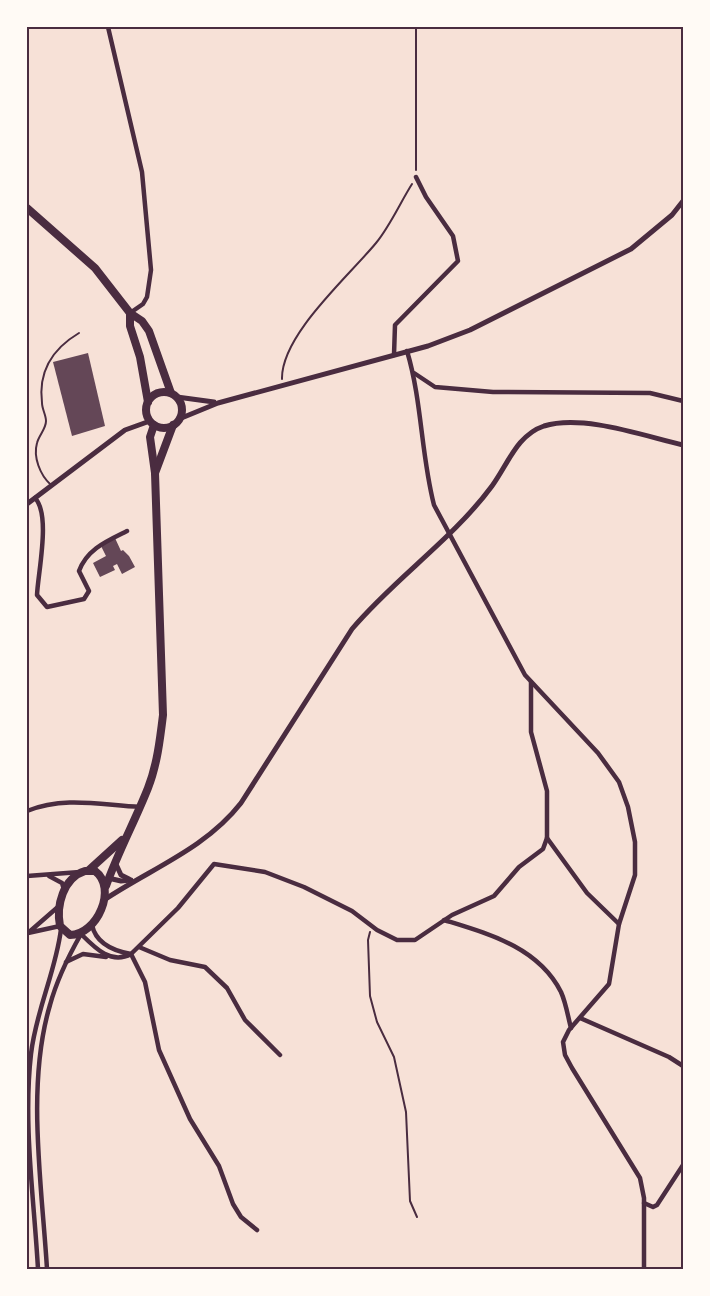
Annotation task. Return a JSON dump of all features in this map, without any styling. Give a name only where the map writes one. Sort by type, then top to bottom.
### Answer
[{"type":"highway","points":[[27,208],[96,268],[130,313],[142,321],[149,331],[174,395],[182,409],[173,425],[155,473]]},
{"type":"highway","points":[[130,313],[130,326],[140,357],[148,402],[146,412],[152,423],[162,428],[173,425]]},
{"type":"highway","points":[[148,402],[160,392],[174,395]]},
{"type":"highway","points":[[123,839],[89,870],[80,872],[64,891],[59,906],[60,928],[70,935],[81,934],[92,926],[104,900],[107,882],[123,839],[140,807],[156,761],[163,715],[155,473],[150,437],[152,423]]},
{"type":"highway","points":[[89,870],[99,874],[107,882]]},
{"type":"street","points":[[108,27],[115,65],[142,172],[152,270],[143,304],[130,313]]},
{"type":"street","points":[[394,355],[395,325],[458,261],[453,236],[426,197],[416,177]]},
{"type":"street","points":[[179,418],[218,403],[394,355],[470,330],[561,287],[631,249],[681,208],[683,201]]},
{"type":"street","points":[[407,351],[414,373],[428,482],[434,505],[531,682],[598,753],[619,782],[628,807],[635,842],[636,875],[619,924],[609,984],[571,1028],[563,1042],[565,1055],[640,1178],[644,1203],[644,1269]]},
{"type":"street","points":[[414,373],[435,387],[493,392],[650,393],[683,401]]},
{"type":"street","points":[[174,395],[218,403]]},
{"type":"street","points":[[104,900],[133,880],[188,851],[226,822],[241,803],[352,629],[373,604],[492,486],[520,442],[530,431],[561,422],[586,424],[683,445]]},
{"type":"street","points":[[27,504],[125,430],[152,423]]},
{"type":"street","points":[[35,498],[42,508],[41,576],[37,595],[47,607],[84,599],[89,591],[79,571],[83,559],[98,546],[127,531]]},
{"type":"street","points":[[66,962],[83,954],[121,958],[131,954],[178,908],[214,864],[265,872],[296,884],[352,911],[372,927],[397,940],[415,940],[444,920],[494,896],[519,867],[543,849],[547,838],[547,791],[531,732],[531,682]]},
{"type":"street","points":[[27,811],[46,804],[76,800],[140,807]]},
{"type":"street","points":[[547,838],[587,892],[619,924]]},
{"type":"street","points":[[115,861],[121,875],[133,880]]},
{"type":"street","points":[[27,876],[80,872]]},
{"type":"street","points":[[47,874],[62,883],[64,891]]},
{"type":"street","points":[[107,882],[133,880]]},
{"type":"street","points":[[28,933],[59,906]]},
{"type":"street","points":[[444,920],[511,943],[526,952],[551,976],[562,994],[571,1028]]},
{"type":"street","points":[[92,926],[98,939],[116,950],[131,954],[145,982],[159,1050],[190,1119],[219,1166],[233,1204],[242,1217],[257,1230]]},
{"type":"street","points":[[28,933],[60,928],[39,1009],[31,1054],[30,1140],[38,1269]]},
{"type":"street","points":[[46,1269],[39,1073],[49,1007],[66,962],[81,934],[100,952],[110,957]]},
{"type":"street","points":[[139,947],[170,960],[205,967],[227,988],[245,1020],[280,1055]]},
{"type":"street","points":[[580,1018],[669,1057],[683,1066]]},
{"type":"street","points":[[644,1203],[653,1207],[657,1205],[683,1165]]},
{"type":"lane","points":[[51,485],[35,457],[37,442],[46,421],[42,403],[43,383],[50,357],[60,344],[79,333]]},
{"type":"path","points":[[283,385],[285,362],[308,318],[377,242],[416,177],[416,27]]},
{"type":"path","points":[[372,927],[368,940],[370,996],[378,1022],[394,1058],[406,1112],[410,1201],[417,1217]]},
{"type":"building","points":[[88,353],[105,426],[72,436],[53,362]]},
{"type":"building","points":[[115,538],[121,551],[123,550],[129,556],[135,567],[122,574],[117,564],[113,566],[115,570],[100,577],[93,563],[106,556],[101,546]]}]
